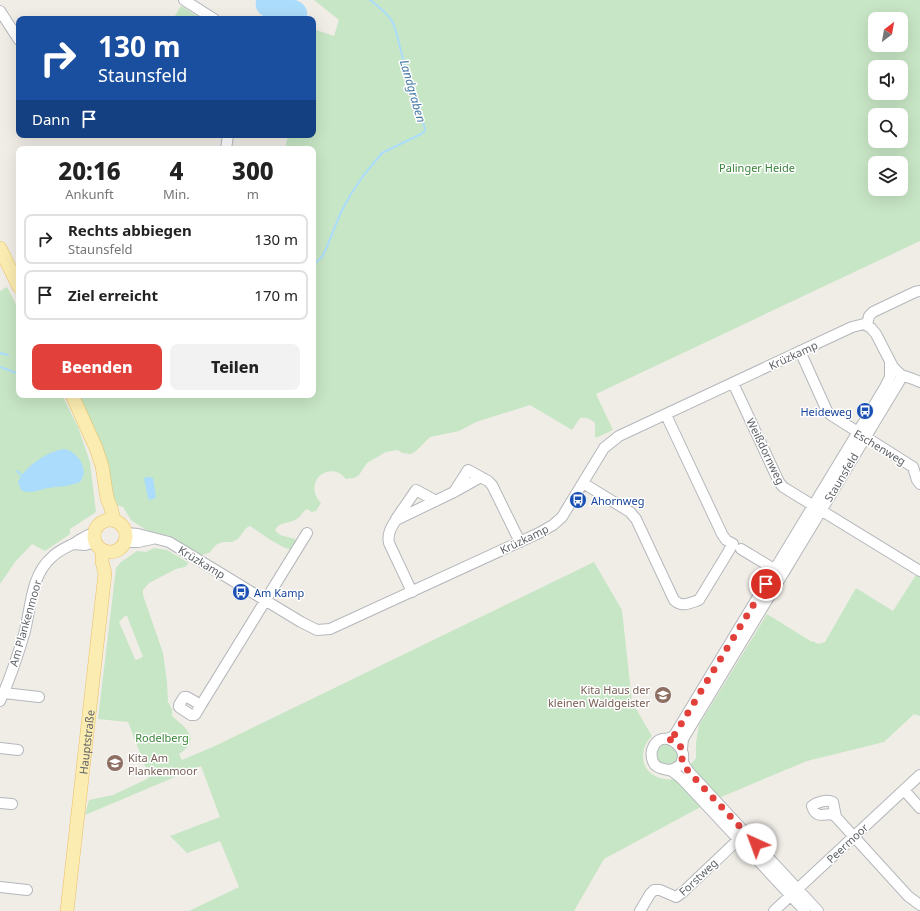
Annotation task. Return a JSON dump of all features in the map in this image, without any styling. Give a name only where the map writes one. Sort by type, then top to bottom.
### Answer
[{"type":"main road","points":[[2,255],[16,281]]},
{"type":"main road","points":[[73,398],[96,448],[102,466],[107,498],[111,508],[109,521],[121,525],[125,538]]},
{"type":"main road","name":"Hauptstraße","points":[[67,911],[105,573],[111,563],[101,544],[97,526],[109,521]]},
{"type":"main road","name":"Hauptstraße","points":[[101,544],[120,548],[125,538]]},
{"type":"street","points":[[184,0],[209,16]]},
{"type":"street","points":[[0,11],[16,35]]},
{"type":"street","points":[[920,291],[873,312],[869,316],[867,325],[876,334],[890,363],[901,375],[920,382]]},
{"type":"street","name":"Krüzkamp","points":[[125,538],[138,542],[152,539],[169,542],[311,628],[325,630],[337,627],[539,533],[557,522],[568,507],[604,448],[619,436],[852,327],[867,325]]},
{"type":"street","name":"Eschenweg","points":[[800,352],[827,411],[835,419],[913,467],[917,480],[920,484]]},
{"type":"street","name":"Staunsfeld","points":[[667,739],[675,734],[778,572],[861,435],[888,381],[890,375],[890,363]]},
{"type":"street","name":"Staunsfeld","points":[[861,435],[900,382],[901,375]]},
{"type":"street","name":"Weißdornweg","points":[[733,383],[780,485],[920,571]]},
{"type":"street","points":[[666,415],[726,540],[778,572]]},
{"type":"street","points":[[396,520],[481,477],[492,485],[520,542]]},
{"type":"street","points":[[583,483],[630,512],[636,519],[674,600],[678,604],[687,604],[699,600],[736,546]]},
{"type":"street","points":[[412,592],[389,543],[388,534],[416,490],[436,501]]},
{"type":"street","points":[[201,705],[307,533]]},
{"type":"street","name":"Am Plankenmoor","points":[[39,697],[2,697],[24,633],[38,577],[44,566],[52,557],[74,544],[84,536],[101,544]]},
{"type":"street","name":"Staunsfeld","points":[[682,749],[683,739],[778,572]]},
{"type":"street","points":[[742,836],[682,779],[670,770],[661,769],[655,765],[652,760],[655,745],[660,741],[667,739],[675,741],[682,749],[682,760],[689,772],[742,836],[794,892],[818,911]]},
{"type":"street","points":[[0,748],[18,750]]},
{"type":"street","points":[[670,770],[678,766],[682,760]]},
{"type":"street","name":"Peermoor","points":[[774,911],[920,775]]},
{"type":"street","points":[[904,790],[920,808]]},
{"type":"street","points":[[0,803],[12,804]]},
{"type":"street","points":[[836,817],[855,836],[908,896],[920,905]]},
{"type":"street","name":"Forstweg","points":[[640,911],[654,890],[660,890],[676,897],[683,892],[742,836]]},
{"type":"street","points":[[0,887],[27,890]]},
{"type":"street","points":[[794,892],[804,911]]},
{"type":"green space","name":"Palinger Heide","points":[[314,0],[920,0],[920,241],[596,394],[613,430],[596,438],[595,423],[590,419],[580,418],[572,430],[530,405],[476,422],[459,431],[430,437],[411,454],[402,453],[398,450],[386,452],[367,463],[359,475],[354,478],[346,479],[340,473],[333,471],[320,475],[316,480],[314,487],[316,495],[321,503],[316,511],[312,512],[307,509],[297,519],[279,525],[275,530],[280,535],[295,539],[296,541],[291,549],[276,543],[250,526],[246,528],[238,539],[232,542],[222,542],[216,545],[209,553],[201,555],[169,536],[146,530],[131,520],[123,507],[114,504],[108,471],[79,398],[316,398],[316,146],[286,146],[287,138],[316,138],[316,30],[334,36],[339,20]]},
{"type":"green space","points":[[181,6],[197,16],[175,16]]},
{"type":"green space","points":[[7,287],[16,304],[16,398],[64,398],[78,427],[90,462],[96,512],[70,529],[70,534],[45,551],[32,544],[15,562],[0,584],[0,291]]},
{"type":"green space","name":"Rodelberg","points":[[154,548],[167,550],[189,563],[185,567],[176,569],[149,583],[143,590],[143,595],[163,653],[168,702],[172,709],[172,716],[186,729],[191,739],[186,749],[179,754],[182,760],[215,746],[594,562],[622,610],[632,702],[652,736],[645,747],[643,760],[648,771],[653,775],[663,779],[676,778],[683,773],[696,758],[696,743],[699,725],[767,614],[812,642],[813,641],[818,644],[825,642],[856,588],[893,611],[916,575],[920,577],[920,716],[914,714],[884,742],[807,761],[708,803],[604,859],[574,911],[189,911],[239,887],[220,841],[187,853],[170,836],[220,817],[201,766],[85,815],[89,800],[113,795],[147,779],[149,776],[128,722],[98,719],[116,568],[121,562],[137,551],[146,552]],"holes":[[[127,616],[143,657],[136,660],[119,622]]]},
{"type":"green space","points":[[667,744],[671,745],[677,751],[677,759],[671,765],[667,766],[663,765],[657,759],[656,755],[657,751],[663,745]]},
{"type":"water","points":[[256,0],[295,0],[305,7],[307,10],[307,16],[264,16],[260,14],[256,8]]},
{"type":"water","points":[[65,449],[74,454],[81,462],[84,472],[80,482],[68,486],[31,492],[21,490],[18,482],[21,476],[31,465],[52,452]]},
{"type":"water","points":[[146,477],[153,478],[156,497],[154,499],[150,500],[148,498],[144,479]]},
{"type":"waterway","name":"Landgraben","points":[[316,262],[322,257],[341,212],[351,194],[363,176],[382,153],[425,131],[394,25],[385,12],[370,0]]},
{"type":"waterway","points":[[0,353],[8,355]]},
{"type":"waterway","name":"Landgraben","points":[[0,367],[16,373]]},
{"type":"waterway","points":[[17,471],[21,475]]},
{"type":"place","name":"Heideweg","points":[[865,411]]},
{"type":"place","name":"Ahornweg","points":[[578,500]]},
{"type":"place","name":"Am Kamp","points":[[241,592]]},
{"type":"place","name":"Kita Haus der kleinen Waldgeister","points":[[663,695]]},
{"type":"place","name":"Kita Am Plankenmoor","points":[[115,763]]},
{"type":"route","points":[[756,844],[689,772],[682,760],[683,753],[680,745],[675,741],[667,739],[675,734],[766,584]]}]
